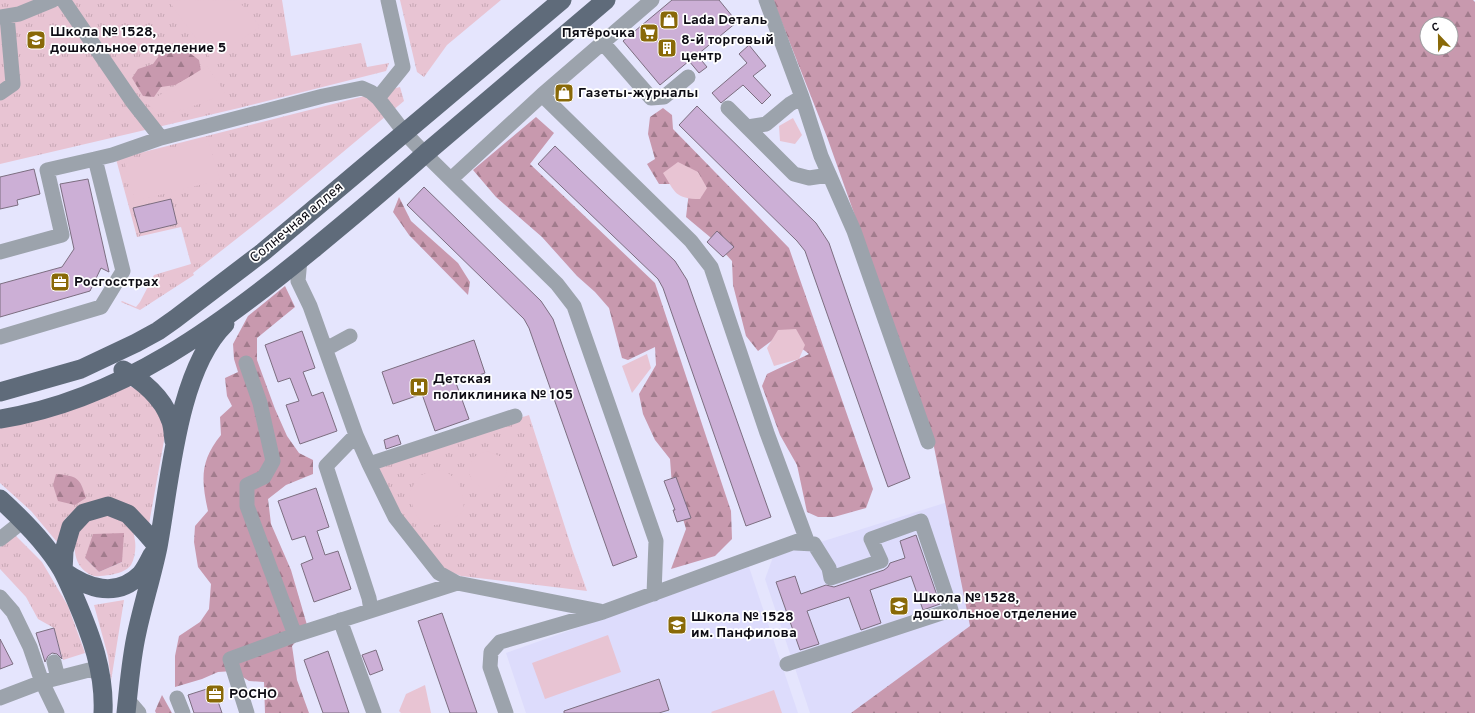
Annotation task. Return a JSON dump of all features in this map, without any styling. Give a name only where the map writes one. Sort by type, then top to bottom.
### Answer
[{"type":"main road","name":"Солнечная аллея","points":[[2,393],[81,368],[136,343],[158,331],[263,252],[562,0]]},
{"type":"main road","name":"Солнечная аллея","points":[[0,418],[18,416],[55,406],[132,375],[161,360],[252,298],[402,175],[606,0]]},
{"type":"main road","name":"Солнечная аллея","points":[[131,708],[136,634],[158,547],[174,446],[186,400],[200,362],[208,346],[219,330],[252,298]]},
{"type":"main road","points":[[81,368],[108,365],[116,367],[132,375],[145,385],[163,405],[171,419],[174,446]]},
{"type":"main road","points":[[0,500],[23,521],[45,546],[63,571],[93,642],[101,673],[103,713]]},
{"type":"main road","points":[[108,506],[128,514],[158,547],[141,574],[124,586],[102,589],[89,586],[76,580],[63,571],[64,551],[71,527],[84,513],[108,506]]},
{"type":"street","points":[[0,93],[13,84],[3,16],[19,14],[53,0]]},
{"type":"street","points":[[63,0],[132,101],[161,138]]},
{"type":"street","points":[[378,98],[404,67],[388,0]]},
{"type":"street","points":[[451,179],[542,95],[652,0]]},
{"type":"street","points":[[766,0],[802,97],[821,156],[854,231],[928,442]]},
{"type":"street","points":[[603,43],[651,98],[664,97],[688,77]]},
{"type":"street","points":[[0,252],[62,235],[47,170],[112,155],[161,138],[323,96],[362,88],[371,92],[378,98],[405,133],[557,284],[574,306],[656,541],[654,594]]},
{"type":"street","points":[[542,95],[691,241],[711,267],[762,418],[800,540]]},
{"type":"street","points":[[748,128],[766,124],[790,104],[802,97]]},
{"type":"street","points":[[728,108],[794,174],[809,178],[829,175]]},
{"type":"street","points":[[0,337],[101,307],[123,271],[95,159]]},
{"type":"street","points":[[300,259],[298,281],[310,306],[356,435],[395,517],[439,573],[457,583],[603,612]]},
{"type":"street","points":[[326,349],[350,336]]},
{"type":"street","points":[[246,363],[260,403],[273,461],[264,478],[247,485],[247,506],[295,635]]},
{"type":"street","points":[[369,464],[515,416]]},
{"type":"street","points":[[356,435],[326,466],[370,598],[371,610]]},
{"type":"street","points":[[0,539],[23,521]]},
{"type":"street","points":[[506,713],[490,667],[491,652],[500,642],[603,612],[800,540],[814,544],[829,568],[831,578],[880,561],[871,539],[921,521],[951,610],[787,664]]},
{"type":"street","points":[[247,713],[230,659],[295,635],[457,583]]},
{"type":"street","points":[[0,597],[13,612],[30,647],[42,682],[57,713]]},
{"type":"street","points":[[340,620],[374,713]]},
{"type":"street","points":[[54,662],[58,678]]},
{"type":"street","points":[[0,698],[42,682],[89,670],[101,673]]},
{"type":"street","points":[[177,698],[183,713]]},
{"type":"shaded area","name":"Школа № 1528, дошкольное отделение","points":[[970,495],[1037,633],[936,713],[810,713],[765,579],[773,557]]},
{"type":"shaded area","name":"Школа № 1528 им. Панфилова","points":[[749,567],[798,713],[526,713],[506,653]]},
{"type":"green space","points":[[0,0],[282,0],[291,56],[361,43],[367,67],[389,63],[386,71],[239,108],[0,164]]},
{"type":"green space","points":[[168,0],[237,0],[248,11],[260,27],[211,59]]},
{"type":"green space","points":[[400,0],[501,0],[447,45],[424,77],[417,72]]},
{"type":"green space","points":[[773,0],[1473,0],[1475,2],[1475,713],[851,713],[970,626],[930,427],[827,137]]},
{"type":"green space","points":[[173,44],[184,45],[191,54],[199,60],[201,71],[175,85],[161,87],[154,97],[143,96],[132,78],[138,69],[153,64],[161,53]]},
{"type":"green space","points":[[207,66],[225,93],[211,100],[172,112],[156,111],[147,103]]},
{"type":"green space","points":[[400,87],[404,101],[282,203],[193,273],[194,275],[140,310],[121,302],[122,301],[136,307],[154,275],[191,264],[181,227],[137,237],[116,159]]},
{"type":"green space","points":[[663,108],[672,115],[673,129],[789,248],[873,489],[866,508],[834,517],[818,517],[807,512],[797,465],[780,435],[762,386],[767,374],[809,354],[782,333],[758,351],[746,336],[733,285],[732,261],[710,237],[686,217],[689,192],[676,184],[659,184],[647,164],[655,159],[648,134],[650,117]]},
{"type":"green space","points":[[536,117],[554,133],[530,164],[655,283],[731,511],[732,539],[715,556],[671,569],[686,529],[681,512],[673,499],[670,459],[655,440],[643,414],[639,394],[656,365],[655,347],[628,360],[622,358],[609,308],[595,292],[577,276],[542,237],[496,197],[473,170]]},
{"type":"green space","points":[[793,118],[802,135],[795,144],[780,141],[779,126]]},
{"type":"green space","points":[[208,140],[220,180],[135,201],[124,161]]},
{"type":"green space","points":[[678,162],[698,172],[707,188],[700,199],[685,198],[680,196],[670,185],[663,173]]},
{"type":"green space","points":[[399,197],[411,221],[458,263],[470,282],[468,295],[409,235],[393,212]]},
{"type":"green space","points":[[285,286],[295,307],[257,338],[257,360],[275,409],[287,436],[299,453],[313,460],[313,474],[286,485],[268,499],[271,524],[291,570],[307,625],[303,634],[292,646],[297,680],[309,713],[265,713],[264,682],[249,681],[233,671],[218,672],[202,679],[175,687],[175,656],[179,636],[200,622],[209,609],[211,584],[198,567],[194,542],[195,526],[208,511],[204,489],[204,471],[206,462],[214,444],[221,435],[220,417],[232,406],[227,396],[225,378],[238,372],[234,359],[233,344],[248,316]]},
{"type":"green space","points":[[796,329],[805,345],[799,359],[774,366],[767,348],[778,330]]},
{"type":"green space","points":[[647,354],[651,368],[632,393],[622,366]]},
{"type":"green space","points":[[129,386],[147,392],[167,424],[149,524],[80,506],[65,519],[57,542],[31,511],[0,483],[0,428]]},
{"type":"green space","points":[[529,415],[587,591],[461,576],[441,568],[404,523],[376,465]]},
{"type":"green space","points":[[487,451],[502,457],[507,470],[505,477],[497,488],[482,489],[471,479],[469,472],[474,457]]},
{"type":"green space","points":[[443,470],[458,482],[462,492],[464,511],[447,522],[434,525],[428,524],[417,516],[409,496],[417,479],[425,473]]},
{"type":"green space","points":[[56,474],[77,479],[82,486],[86,498],[75,505],[58,501],[53,485]]},
{"type":"green space","points":[[108,512],[119,516],[127,522],[132,529],[135,544],[134,556],[131,565],[124,571],[110,575],[94,576],[86,572],[77,561],[75,554],[75,539],[79,524]],"holes":[[[85,558],[122,562],[99,572]]]},
{"type":"green space","points":[[124,533],[122,562],[99,572],[85,558],[93,534]]},
{"type":"green space","points":[[15,535],[42,562],[68,606],[85,653],[63,660],[54,628],[38,619],[26,597],[0,569],[0,547]]},
{"type":"green space","points":[[124,600],[111,681],[108,656],[94,605]]},
{"type":"green space","points":[[608,635],[621,672],[545,699],[532,663]]},
{"type":"green space","points":[[425,685],[431,713],[401,713],[399,711],[406,694]]},
{"type":"green space","points":[[774,690],[782,713],[711,712]]},
{"type":"green space","points":[[162,695],[172,713],[156,713],[155,711]]},
{"type":"building","name":"8-й торговый центр","points":[[672,0],[719,0],[737,22],[697,55],[707,67],[699,73],[689,61],[660,85],[623,41]]},
{"type":"building","points":[[749,45],[766,66],[753,76],[771,95],[762,104],[743,85],[721,103],[712,93],[747,63],[739,54]]},
{"type":"building","points":[[697,106],[816,223],[829,243],[910,478],[888,487],[805,251],[797,241],[679,125]]},
{"type":"building","points":[[555,146],[675,261],[687,280],[771,517],[746,526],[663,288],[658,279],[538,164]]},
{"type":"building","points":[[34,169],[40,194],[17,200],[18,205],[0,209],[0,177]]},
{"type":"building","points":[[88,179],[109,272],[101,268],[90,291],[0,317],[0,284],[62,267],[74,249],[60,184]]},
{"type":"building","points":[[424,187],[541,301],[553,319],[637,557],[613,566],[529,328],[524,319],[407,205]]},
{"type":"building","points":[[171,199],[177,224],[140,233],[133,208]]},
{"type":"building","points":[[717,231],[734,247],[723,257],[707,242]]},
{"type":"building","points":[[302,331],[315,368],[303,372],[312,396],[323,392],[337,431],[300,444],[286,405],[299,401],[290,378],[278,382],[265,345]]},
{"type":"building","name":"Детская поликлиника № 105","points":[[474,340],[485,373],[456,383],[469,419],[435,431],[422,394],[393,404],[382,372]]},
{"type":"building","points":[[398,435],[401,444],[386,449],[384,440]]},
{"type":"building","points":[[676,477],[691,518],[677,522],[673,510],[675,510],[664,481]]},
{"type":"building","points":[[316,488],[329,527],[317,531],[325,555],[338,551],[351,589],[314,602],[301,564],[313,559],[305,536],[292,540],[278,501]]},
{"type":"building","points":[[916,535],[940,604],[923,610],[911,576],[870,590],[881,623],[861,630],[849,597],[807,611],[819,644],[800,650],[776,582],[795,576],[801,594],[826,585],[834,587],[884,570],[890,563],[905,558],[900,541]]},
{"type":"building","points":[[442,613],[477,713],[450,713],[418,621]]},
{"type":"building","points":[[54,628],[62,659],[57,654],[52,653],[48,656],[45,662],[36,633]]},
{"type":"building","points":[[0,639],[13,664],[0,669]]},
{"type":"building","points":[[376,650],[383,670],[370,675],[362,655]]},
{"type":"building","points":[[328,651],[349,713],[323,713],[304,660]]},
{"type":"building","points":[[659,679],[669,710],[659,713],[564,713],[564,711]]},
{"type":"building","points":[[213,687],[222,713],[194,713],[188,695]]},
{"type":"place","name":"Lada Dеталь","points":[[669,20]]},
{"type":"place","name":"Пятёрочка","points":[[649,33]]},
{"type":"place","name":"Школа № 1528, дошкольное отделение 5","points":[[36,40]]},
{"type":"place","name":"8-й торговый центр","points":[[667,48]]},
{"type":"place","name":"Газеты-журналы","points":[[564,93]]},
{"type":"place","name":"Росгосстрах","points":[[60,282]]},
{"type":"place","name":"Детская поликлиника № 105","points":[[419,387]]},
{"type":"place","name":"Школа № 1528, дошкольное отделение","points":[[899,606]]},
{"type":"place","name":"Школа № 1528 им. Панфилова","points":[[677,625]]},
{"type":"place","name":"РОСНО","points":[[215,694]]}]
